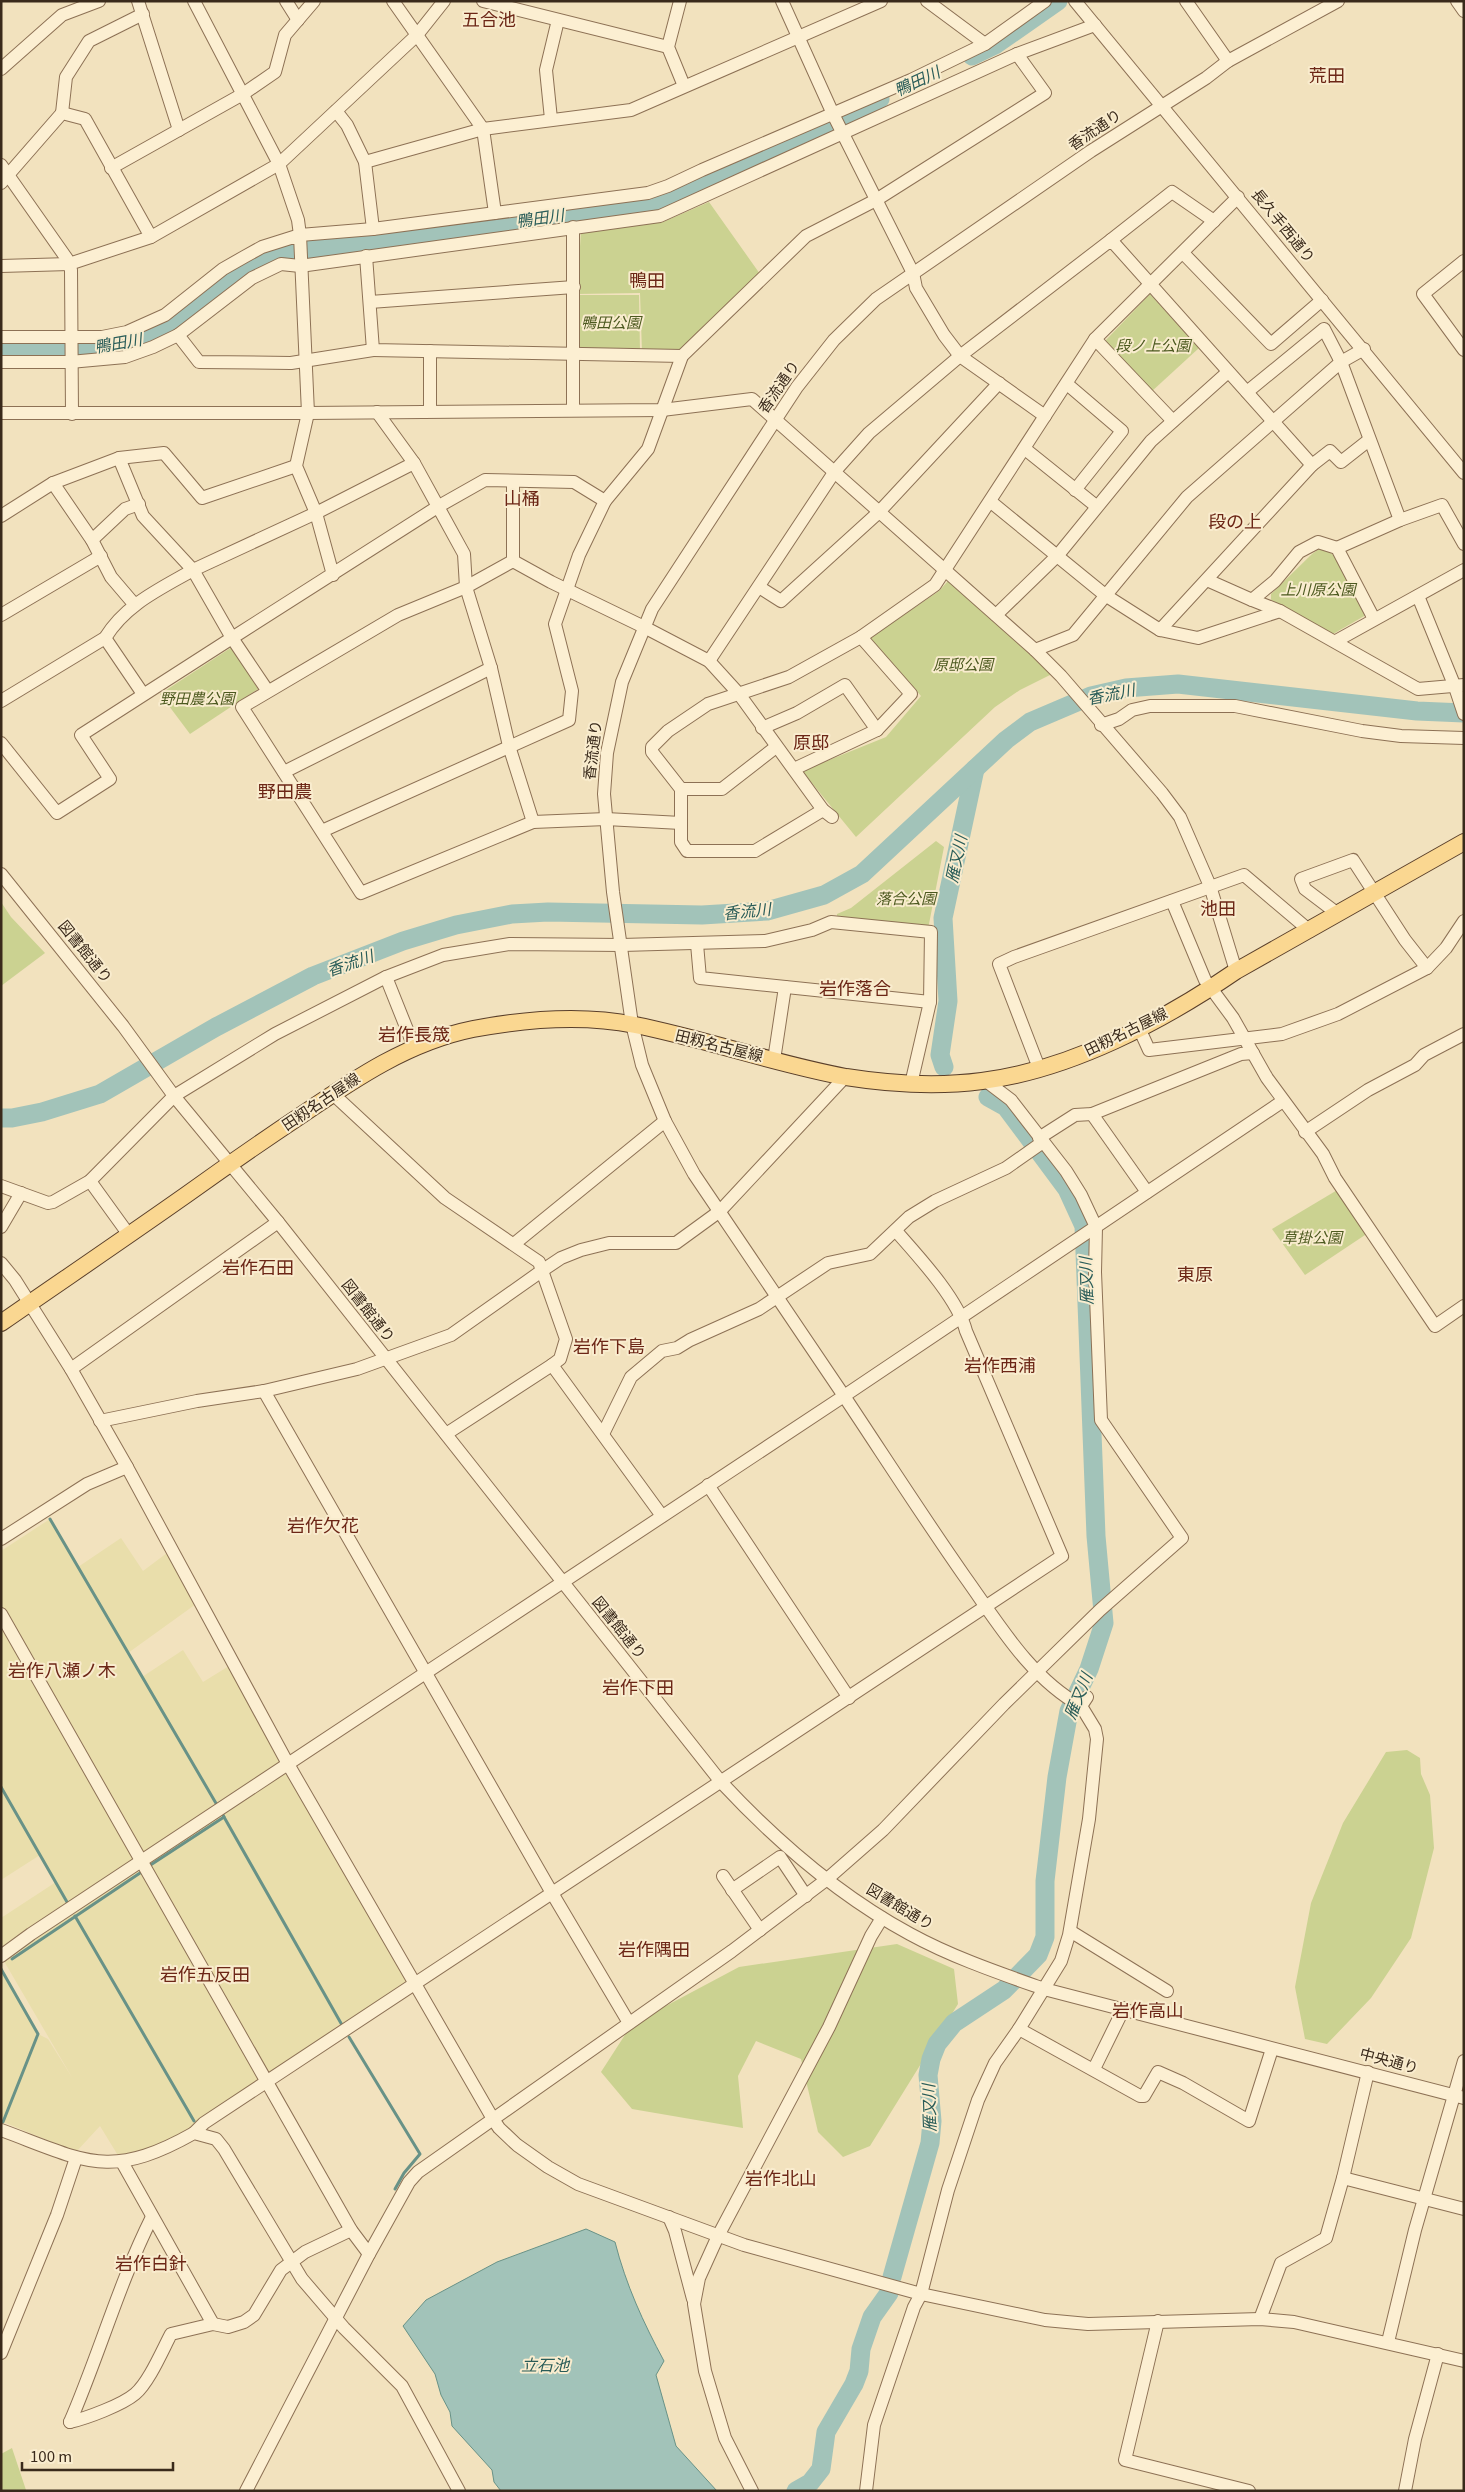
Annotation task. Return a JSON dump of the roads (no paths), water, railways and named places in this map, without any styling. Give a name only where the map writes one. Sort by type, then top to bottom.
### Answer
[{"type":"main road","name":"田籾名古屋線","points":[[1,1323],[332,1094],[372,1068],[414,1047],[471,1030],[541,1019],[570,1019],[632,1024],[845,1076],[911,1084],[957,1084],[986,1081],[1039,1068],[1083,1054],[1139,1028],[1464,842]]},
{"type":"street","points":[[1,69],[62,15],[99,1]]},
{"type":"street","points":[[138,1],[179,130]]},
{"type":"street","points":[[194,1],[279,164],[298,220],[308,413],[296,466],[316,513],[333,575]]},
{"type":"street","points":[[286,1],[298,20]]},
{"type":"street","points":[[111,168],[243,94],[275,72],[285,35],[314,1]]},
{"type":"street","points":[[393,1],[483,129],[495,213]]},
{"type":"street","points":[[1,266],[69,264],[151,237],[279,164],[416,35],[444,1]]},
{"type":"street","points":[[483,1],[668,47]]},
{"type":"street","points":[[680,1],[668,47],[684,86]]},
{"type":"street","points":[[782,1],[842,134],[913,273],[916,288],[944,335],[960,356],[1045,416]]},
{"type":"street","points":[[365,162],[483,129],[631,110],[881,1]]},
{"type":"street","points":[[927,1],[985,44]]},
{"type":"street","points":[[1,336],[70,338],[115,335],[150,323],[165,315],[223,269],[262,247],[300,235],[373,229],[648,193],[912,80],[985,44],[1045,1]]},
{"type":"street","points":[[1186,1],[1228,61]]},
{"type":"street","name":"香流通り","points":[[1070,1931],[1088,1819],[1097,1739],[1095,1729],[1082,1703],[1060,1695],[1036,1671],[1009,1639],[694,1174],[665,1121],[642,1065],[632,1024],[613,892],[606,820],[604,794],[607,753],[622,682],[652,609],[776,419],[834,340],[876,299],[1160,106],[1206,78],[1228,61],[1338,1]]},
{"type":"street","points":[[1457,1],[1464,11]]},
{"type":"street","name":"長久手西通り","points":[[1077,3],[1160,106],[1364,349],[1464,473]]},
{"type":"street","points":[[72,414],[70,338],[72,276],[69,264],[3,174],[62,113],[66,77],[89,41],[143,14]]},
{"type":"street","points":[[551,119],[546,70],[558,20]]},
{"type":"street","points":[[1,362],[125,357],[178,335],[252,278],[282,264],[300,266],[660,216],[1017,54],[1095,25]]},
{"type":"street","points":[[322,831],[569,720],[572,691],[555,624],[579,555],[605,501],[648,449],[682,356],[806,236],[876,200],[1046,93],[1017,54]]},
{"type":"street","points":[[336,111],[347,125],[365,162],[373,229]]},
{"type":"street","points":[[62,113],[85,119],[151,237]]},
{"type":"street","points":[[708,661],[835,471],[869,433],[960,356],[1172,192],[1214,221]]},
{"type":"street","points":[[513,560],[568,591],[644,627],[708,661],[739,694],[776,747],[827,813],[755,851],[687,850],[680,842],[681,789],[652,752],[652,747],[668,731],[708,704],[739,694],[789,677],[861,638],[935,586],[1096,338],[1183,253],[1214,221],[1221,211],[1238,197]]},
{"type":"street","points":[[573,227],[573,410]]},
{"type":"street","points":[[1111,240],[1228,372],[1274,420],[1312,465]]},
{"type":"street","points":[[1183,253],[1271,344],[1322,300]]},
{"type":"street","points":[[366,256],[373,350]]},
{"type":"street","points":[[1464,261],[1422,294],[1464,350]]},
{"type":"street","points":[[370,302],[574,287]]},
{"type":"street","points":[[1247,392],[1324,329],[1341,362],[1400,520]]},
{"type":"street","points":[[178,335],[199,362],[291,363],[373,350],[574,352],[682,356]]},
{"type":"street","points":[[1096,338],[1173,421]]},
{"type":"street","points":[[1035,650],[1072,635],[1187,498],[1341,362],[1364,349]]},
{"type":"street","points":[[430,351],[430,411]]},
{"type":"street","points":[[996,615],[1058,555],[1096,506],[1151,441],[1228,372]]},
{"type":"street","points":[[759,587],[781,601],[879,512],[998,383]]},
{"type":"street","points":[[1067,384],[1122,431],[1075,490]]},
{"type":"street","points":[[1,413],[662,410],[752,399],[1035,650],[1162,793],[1180,817],[1210,886],[1236,971]]},
{"type":"street","points":[[377,412],[414,463],[464,554],[466,587],[491,668],[509,746],[533,822]]},
{"type":"street","points":[[1160,630],[1312,465],[1330,451],[1341,462],[1369,440]]},
{"type":"street","points":[[1025,449],[1096,506]]},
{"type":"street","points":[[1,516],[53,483],[119,458],[164,453],[202,498],[296,466]]},
{"type":"street","points":[[119,458],[143,516],[193,570],[232,638],[267,690]]},
{"type":"street","points":[[1,701],[105,638],[113,626],[134,604],[193,570],[316,513],[414,463]]},
{"type":"street","points":[[1,743],[57,814],[110,779],[81,735],[439,506],[485,480],[574,482],[605,501]]},
{"type":"street","points":[[513,482],[513,560]]},
{"type":"street","points":[[53,483],[92,540],[112,577],[134,604]]},
{"type":"street","points":[[991,502],[1105,595],[1160,630],[1198,638],[1280,611]]},
{"type":"street","points":[[92,540],[126,509],[139,504]]},
{"type":"street","points":[[1252,600],[1275,581],[1299,552],[1318,542],[1337,548],[1400,520],[1442,505],[1464,544]]},
{"type":"street","points":[[1337,548],[1374,619]]},
{"type":"street","points":[[1,615],[101,556]]},
{"type":"street","points":[[513,560],[466,587],[398,615],[267,690],[242,707],[361,892],[533,822],[606,820],[681,823]]},
{"type":"street","points":[[1336,641],[1464,570]]},
{"type":"street","points":[[1207,580],[1280,611],[1418,689],[1458,688]]},
{"type":"street","points":[[1418,596],[1458,688],[1464,714]]},
{"type":"street","points":[[105,638],[143,694]]},
{"type":"street","points":[[794,769],[877,730],[910,694],[861,638]]},
{"type":"street","points":[[284,772],[491,668]]},
{"type":"street","points":[[762,728],[797,713],[846,685],[877,730]]},
{"type":"street","points":[[1098,721],[1119,719],[1132,710],[1150,706],[1235,706],[1362,731],[1401,736],[1464,738]]},
{"type":"street","points":[[681,789],[722,789],[776,747]]},
{"type":"street","points":[[1338,914],[1305,889],[1301,880],[1353,860],[1405,940],[1427,968]]},
{"type":"street","name":"図書館通り","points":[[1,874],[142,1052],[174,1096],[278,1222],[446,1434],[560,1582],[721,1782],[776,1838],[826,1880],[882,1918],[911,1935],[1004,1975],[1044,1989],[1124,2008],[1272,2049],[1306,2056]]},
{"type":"street","points":[[1039,1068],[999,964],[1244,875],[1310,931]]},
{"type":"street","points":[[1172,901],[1205,980],[1212,987],[1245,1038],[1283,1101],[1323,1154],[1335,1178],[1434,1326],[1464,1306]]},
{"type":"street","points":[[1139,1028],[1149,1050],[1282,1034],[1338,1014],[1427,968],[1446,948],[1464,921]]},
{"type":"street","points":[[1,1186],[48,1203],[90,1181],[174,1096],[275,1034],[386,977],[443,955],[510,944],[621,942],[697,944],[765,941],[812,930],[831,922],[931,932],[930,1002],[911,1084]]},
{"type":"street","points":[[697,944],[700,978],[930,1002]]},
{"type":"street","points":[[386,977],[414,1047]]},
{"type":"street","points":[[774,1060],[785,987]]},
{"type":"street","points":[[1305,1132],[1368,1090],[1415,1065],[1424,1055],[1464,1034]]},
{"type":"street","points":[[603,1434],[631,1377],[662,1351],[677,1348],[690,1340],[758,1309],[828,1263],[870,1254],[909,1217],[935,1201],[1006,1168],[1075,1115],[1092,1114],[1241,1054],[1254,1053]]},
{"type":"street","points":[[100,1421],[197,1401],[264,1391],[357,1369],[451,1335],[561,1258],[594,1246],[609,1243],[676,1242],[720,1211],[845,1076]]},
{"type":"street","points":[[246,2491],[369,2254],[414,2177],[760,1930],[826,1880],[883,1830],[1036,1671],[1103,1607],[1182,1538],[1101,1420],[1094,1272],[1096,1228],[1081,1195],[1066,1171],[1010,1100],[986,1081]]},
{"type":"street","points":[[332,1094],[445,1198],[539,1262],[543,1270],[566,1339],[560,1359],[446,1434]]},
{"type":"street","points":[[1,1956],[560,1582],[1096,1228],[1283,1101]]},
{"type":"street","points":[[1092,1114],[1147,1192]]},
{"type":"street","points":[[514,1244],[665,1121]]},
{"type":"street","points":[[90,1181],[130,1235]]},
{"type":"street","points":[[1,1227],[22,1193]]},
{"type":"street","points":[[71,1369],[278,1222]]},
{"type":"street","points":[[1,2130],[76,2158],[103,2163],[122,2162],[158,2151],[194,2133],[204,2123],[1062,1556],[966,1331],[962,1316],[918,1256],[896,1231]]},
{"type":"street","points":[[1,1263],[15,1280],[28,1304],[71,1369],[127,1467],[288,1764],[493,2119],[499,2128],[517,2145],[548,2168],[578,2184],[669,2218],[718,2236],[921,2294],[1045,2320],[1088,2324],[1260,2319],[1294,2322],[1388,2342],[1464,2361]]},
{"type":"street","points":[[552,1365],[662,1516]]},
{"type":"street","points":[[264,1391],[552,1893],[629,2023]]},
{"type":"street","points":[[1,1539],[87,1484],[127,1467]]},
{"type":"street","points":[[708,1485],[849,1698]]},
{"type":"street","points":[[1,1614],[140,1862],[268,2082],[351,2230],[369,2254]]},
{"type":"street","points":[[732,1890],[780,1857],[806,1896]]},
{"type":"street","points":[[723,1876],[760,1930]]},
{"type":"street","points":[[694,2304],[699,2278],[718,2236],[829,2027],[871,1936],[882,1918]]},
{"type":"street","points":[[866,2491],[874,2425],[914,2307],[921,2294],[948,2190],[978,2100],[994,2063],[1019,2029],[1061,1961],[1070,1931],[1167,1991]]},
{"type":"street","points":[[1094,2069],[1124,2008]]},
{"type":"street","points":[[1019,2029],[1140,2096],[1144,2096],[1158,2072],[1183,2083],[1249,2121],[1272,2049]]},
{"type":"street","name":"中央通り","points":[[1306,2056],[1459,2096]]},
{"type":"street","points":[[1388,2342],[1395,2307],[1424,2199],[1459,2096],[1464,2061]]},
{"type":"street","points":[[1260,2319],[1282,2263],[1326,2238],[1343,2178],[1368,2072]]},
{"type":"street","points":[[194,2133],[216,2139],[224,2149],[291,2264],[344,2328],[402,2386],[459,2491]]},
{"type":"street","points":[[1,2353],[60,2207],[76,2158]]},
{"type":"street","points":[[122,2162],[213,2324]]},
{"type":"street","points":[[1343,2178],[1464,2209]]},
{"type":"street","points":[[152,2217],[141,2239],[93,2370],[70,2422],[87,2418],[135,2394],[149,2375],[171,2334],[213,2324],[228,2327],[244,2322],[254,2315],[281,2270],[305,2252],[351,2230]]},
{"type":"street","points":[[669,2218],[675,2232],[694,2304],[705,2371],[725,2438],[752,2491]]},
{"type":"street","points":[[1158,2321],[1125,2460],[1249,2491]]},
{"type":"street","points":[[1405,2491],[1415,2439],[1438,2354]]},
{"type":"water","name":"立石池","points":[[586,2229],[615,2242],[624,2273],[636,2303],[664,2361],[656,2375],[676,2446],[717,2491],[501,2491],[494,2482],[492,2470],[452,2426],[450,2412],[441,2395],[435,2374],[403,2326],[426,2300],[497,2262]]},
{"type":"waterway","name":"鴨田川","points":[[972,56],[995,45],[1058,1]]},
{"type":"waterway","name":"鴨田川","points":[[1,350],[55,351],[95,349],[146,340],[155,336],[180,318],[203,298],[229,280],[258,265],[289,253],[610,211],[656,203],[880,99]]},
{"type":"waterway","name":"香流川","points":[[1,1118],[12,1118],[42,1112],[100,1094],[216,1027],[313,976],[403,941],[456,925],[512,914],[548,912],[702,915],[767,911],[824,895],[862,874],[1006,740],[1030,722],[1091,696],[1126,688],[1178,684],[1417,711],[1464,713]]},
{"type":"waterway","name":"雁又川","points":[[944,1067],[940,1055],[948,1001],[943,918],[975,769]]},
{"type":"waterway","name":"雁又川","points":[[892,2277],[930,2143],[932,2121],[928,2075],[931,2059],[937,2044],[954,2023],[1004,1990],[1038,1955],[1045,1937],[1045,1881],[1057,1777],[1069,1711],[1089,1669],[1104,1623],[1096,1536],[1084,1226],[1067,1189],[1006,1107],[988,1097]]},
{"type":"waterway","points":[[50,1519],[217,1805]]},
{"type":"waterway","points":[[1,1787],[67,1902]]},
{"type":"waterway","points":[[149,1866],[224,1817],[223,1815]]},
{"type":"waterway","points":[[224,1817],[342,2025]]},
{"type":"waterway","points":[[12,1959],[140,1873]]},
{"type":"waterway","points":[[75,1916],[194,2121]]},
{"type":"waterway","points":[[1,1969],[38,2034],[3,2122]]},
{"type":"waterway","points":[[349,2037],[420,2154],[404,2173],[395,2189]]},
{"type":"waterway","name":"雁又川","points":[[796,2491],[810,2483],[821,2469],[826,2432],[854,2384],[859,2371],[861,2349],[872,2317],[889,2293]]},
{"type":"district","name":"五合池","points":[[489,20]]},
{"type":"district","name":"荒田","points":[[1327,76]]},
{"type":"district","name":"鴨田","points":[[647,281]]},
{"type":"district","name":"山桶","points":[[522,499]]},
{"type":"district","name":"段の上","points":[[1235,522]]},
{"type":"district","name":"原邸","points":[[811,743]]},
{"type":"district","name":"野田農","points":[[285,792]]},
{"type":"district","name":"池田","points":[[1218,909]]},
{"type":"district","name":"岩作落合","points":[[855,989]]},
{"type":"district","name":"岩作長筬","points":[[414,1035]]},
{"type":"district","name":"岩作石田","points":[[258,1268]]},
{"type":"district","name":"東原","points":[[1195,1275]]},
{"type":"district","name":"岩作下島","points":[[609,1347]]},
{"type":"district","name":"岩作西浦","points":[[1000,1366]]},
{"type":"district","name":"岩作欠花","points":[[323,1526]]},
{"type":"district","name":"岩作八瀬ノ木","points":[[62,1671]]},
{"type":"district","name":"岩作下田","points":[[638,1688]]},
{"type":"district","name":"岩作隅田","points":[[654,1950]]},
{"type":"district","name":"岩作五反田","points":[[205,1975]]},
{"type":"district","name":"岩作高山","points":[[1148,2011]]},
{"type":"district","name":"岩作北山","points":[[781,2179]]},
{"type":"district","name":"岩作白針","points":[[151,2264]]},
{"type":"park label","name":"鴨田公園","points":[[611,323]]},
{"type":"park label","name":"段ノ上公園","points":[[1153,346]]},
{"type":"park label","name":"上川原公園","points":[[1318,590]]},
{"type":"park label","name":"原邸公園","points":[[963,665]]},
{"type":"park label","name":"野田農公園","points":[[197,699]]},
{"type":"park label","name":"落合公園","points":[[906,899]]},
{"type":"park label","name":"草掛公園","points":[[1312,1238]]}]
